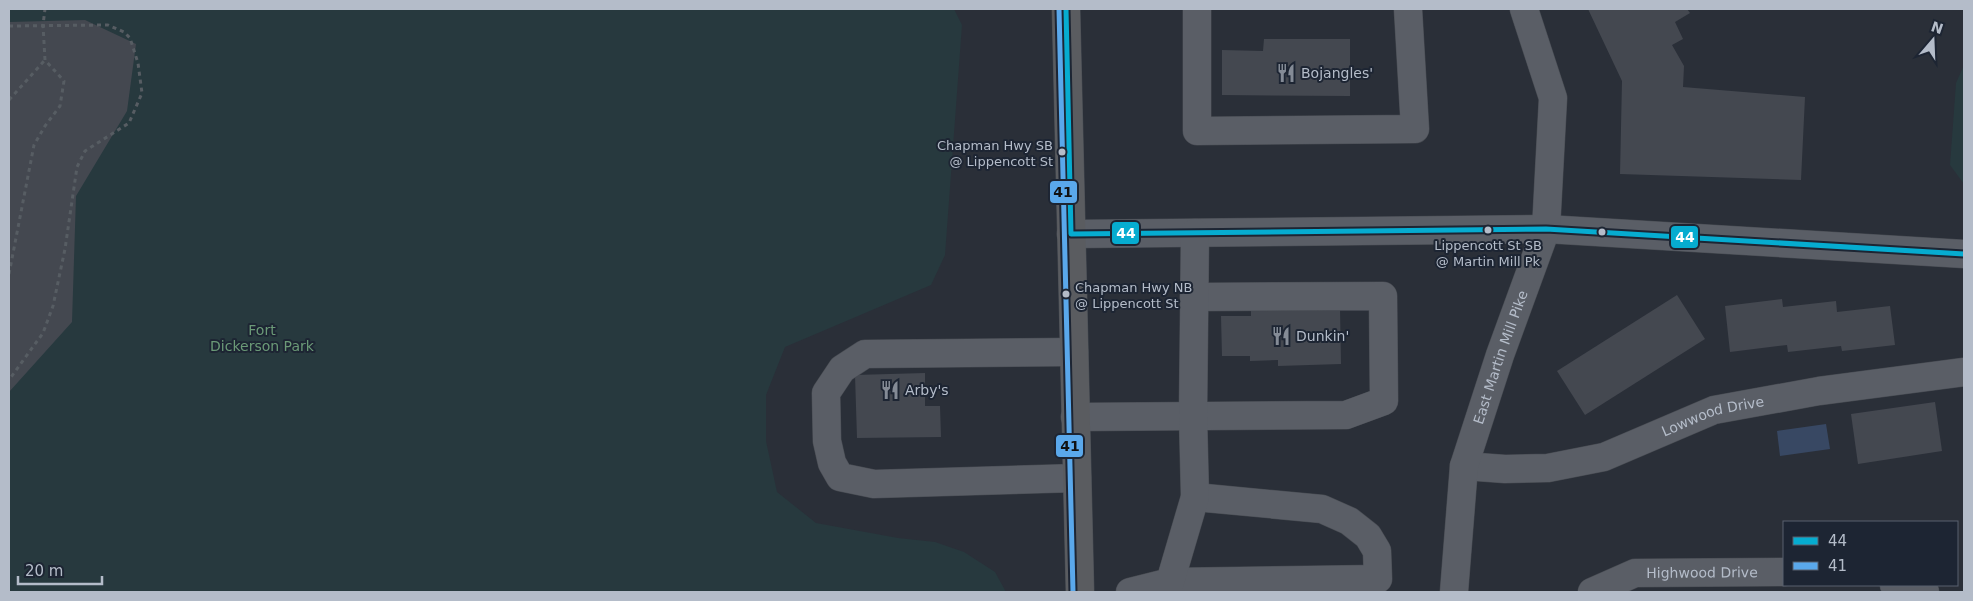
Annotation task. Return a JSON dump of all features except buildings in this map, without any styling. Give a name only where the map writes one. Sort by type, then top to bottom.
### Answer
[{"type":"highway","points":[[1066,9],[1080,592]]},
{"type":"street","points":[[1197,9],[1197,131],[1414,128],[1408,9]]},
{"type":"street","name":"East Martin Mill Pike","points":[[1454,592],[1464,466],[1500,356],[1546,229],[1553,98],[1524,9]]},
{"type":"street","points":[[1071,234],[1546,229],[1964,254]]},
{"type":"street","points":[[1170,582],[1195,497],[1193,416],[1195,233]]},
{"type":"street","points":[[1075,417],[1346,415],[1384,400],[1383,296],[1194,297]]},
{"type":"street","points":[[1074,352],[865,354],[842,369],[826,393],[827,441],[832,463],[840,477],[874,484],[1077,478]]},
{"type":"street","name":"Lowwood Drive","points":[[1464,466],[1505,469],[1548,468],[1604,457],[1714,410],[1819,391],[1964,372]]},
{"type":"street","points":[[1130,592],[1170,582],[1378,579],[1377,551],[1368,536],[1349,521],[1322,510],[1195,497]]},
{"type":"street","name":"Highwood Drive","points":[[1592,592],[1635,574],[1783,572]]},
{"type":"street","points":[[1898,586],[1924,592]]},
{"type":"path","points":[[9,274],[34,145],[60,106],[64,82],[45,60],[44,9]]},
{"type":"path","points":[[9,26],[108,26],[124,32],[130,38],[138,63],[142,93],[129,122],[85,151],[78,167],[65,249],[53,306],[43,333],[9,380]]},
{"type":"path","points":[[9,100],[45,60]]},
{"type":"green space","name":"Fort Dickerson Park","points":[[9,9],[954,9],[962,25],[945,255],[931,285],[785,347],[766,395],[766,441],[777,492],[816,523],[898,538],[935,542],[964,552],[995,572],[1006,592],[9,592]]},
{"type":"green space","points":[[1964,65],[1964,184],[1950,165],[1956,83]]},
{"type":"water","points":[[1826,424],[1830,449],[1780,456],[1777,431]]},
{"type":"transit line","name":"41","points":[[1059,9],[1073,592]]},
{"type":"transit line","name":"44","points":[[1066,9],[1071,234],[1546,229],[1964,254]]},
{"type":"place","name":"Bojangles'","points":[[1286,73]]},
{"type":"place","name":"Chapman Hwy SB @ Lippencott St","points":[[1062,152]]},
{"type":"place","name":"Lippencott St SB @ Martin Mill Pk","points":[[1488,230]]},
{"type":"place","name":"Chapman Hwy NB @ Lippencott St","points":[[1066,294]]},
{"type":"place","name":"Dunkin'","points":[[1281,336]]},
{"type":"place","name":"Arby's","points":[[890,390]]}]
